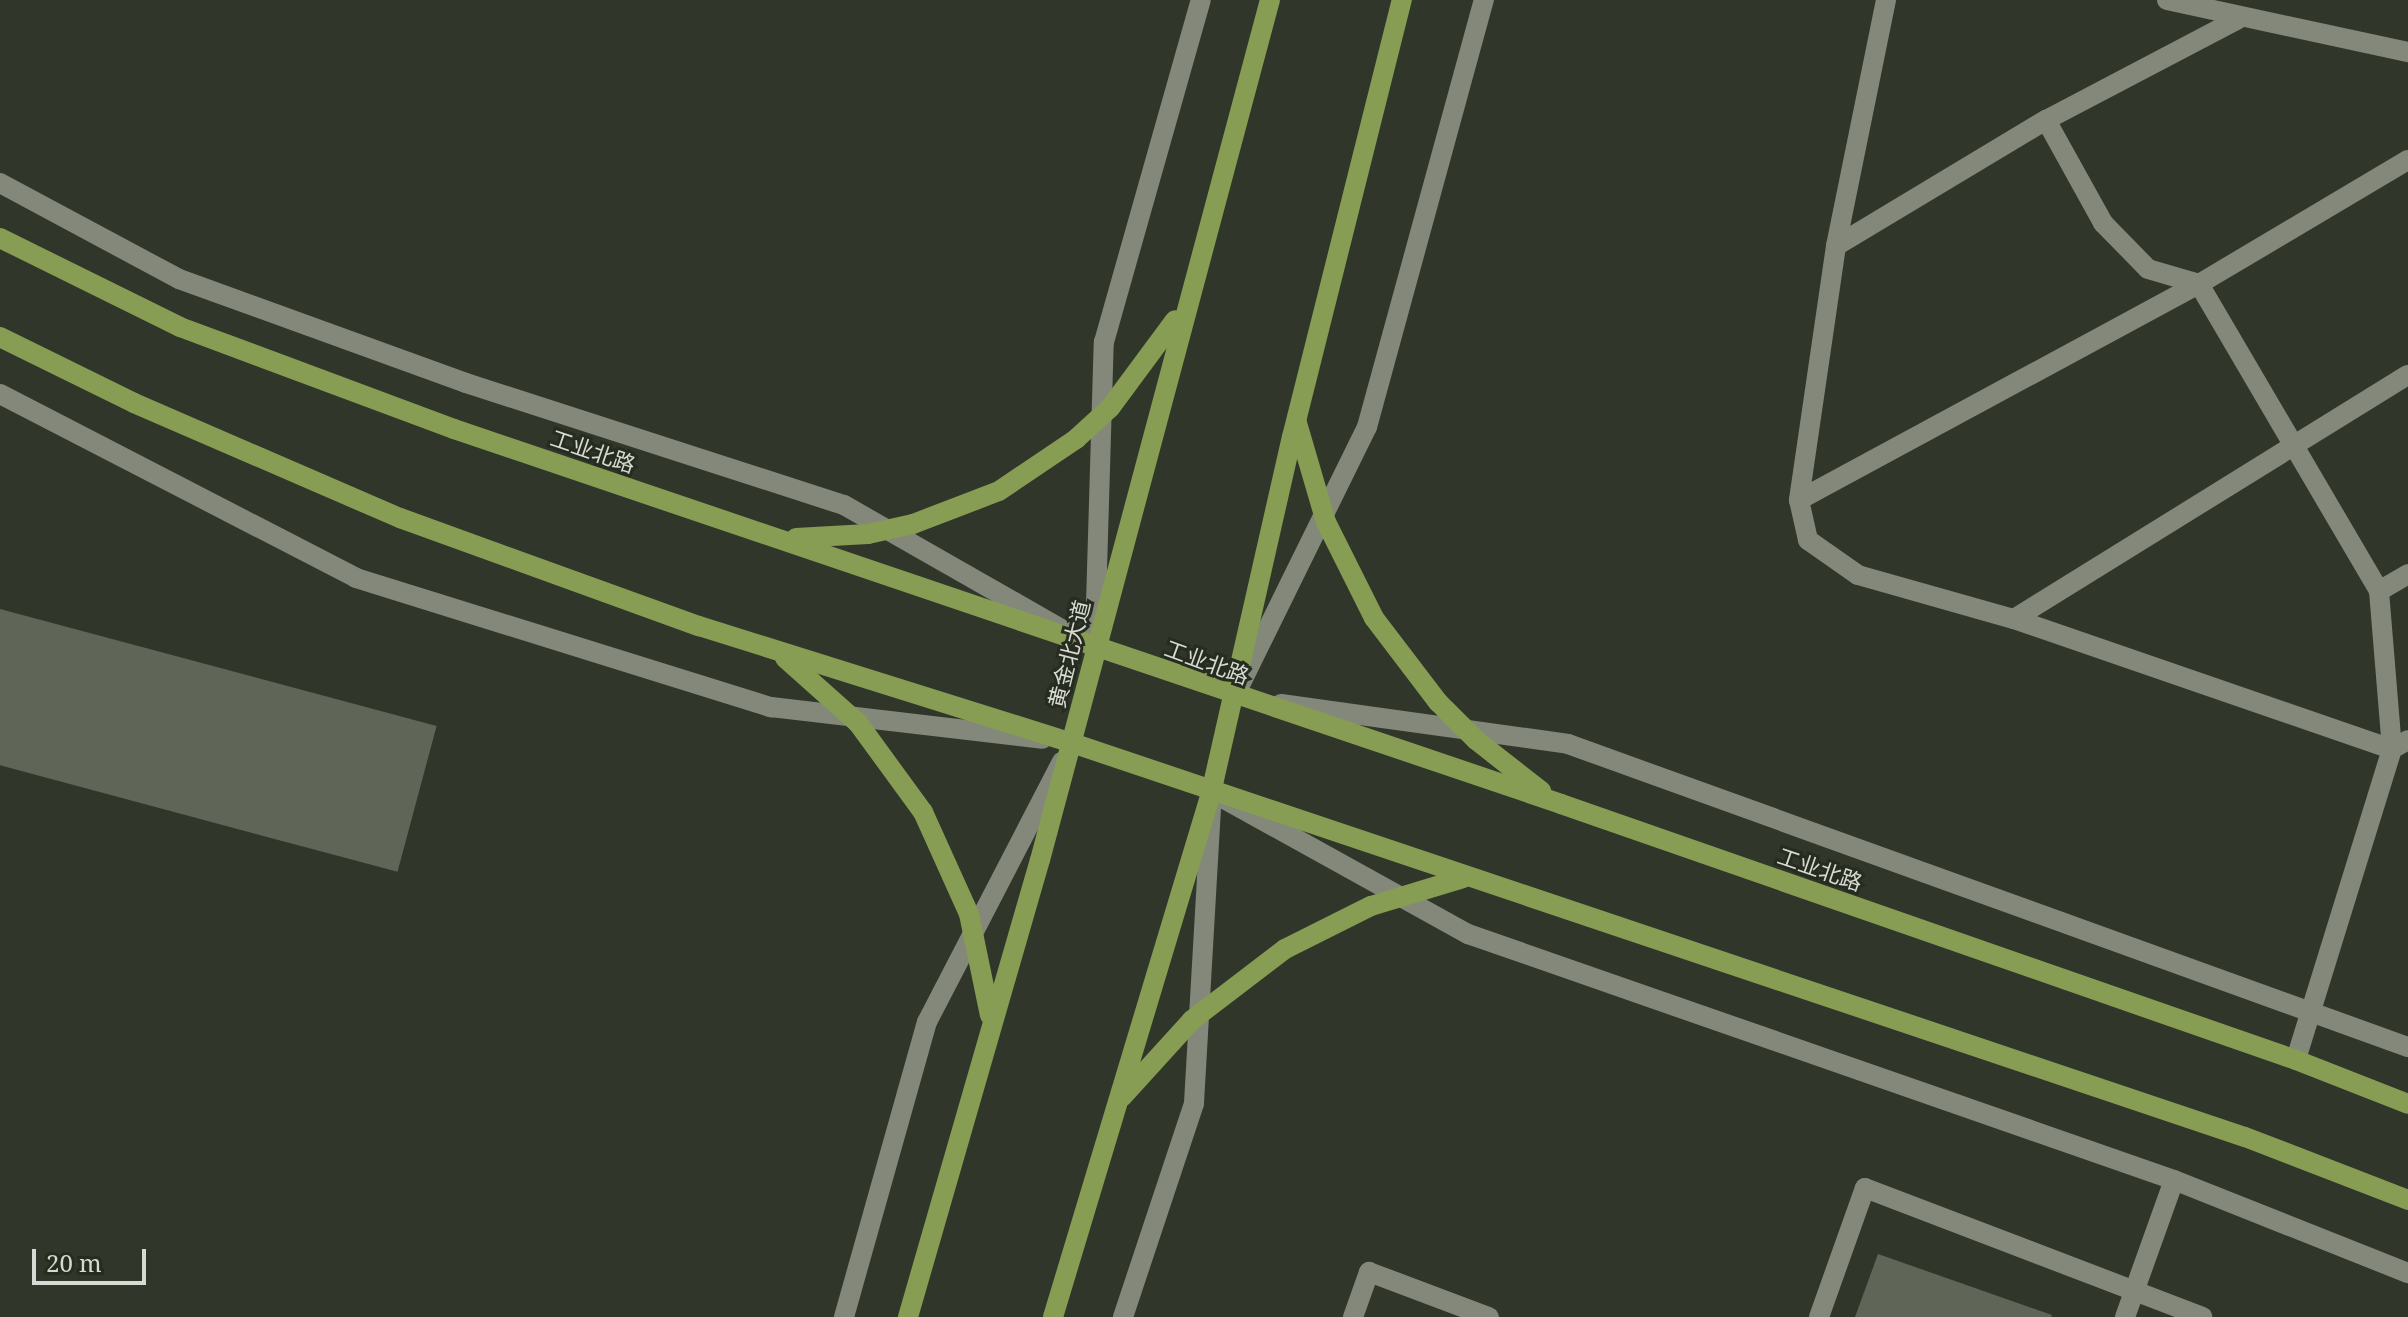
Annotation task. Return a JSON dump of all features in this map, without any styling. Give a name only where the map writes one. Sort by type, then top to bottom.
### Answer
[{"type":"main road","name":"黄金北大道","points":[[908,1317],[1072,743],[1095,647],[1270,0]]},
{"type":"main road","points":[[1053,1317],[1211,793],[1296,421],[1402,0]]},
{"type":"main road","name":"工业北路","points":[[0,238],[180,327],[454,429],[1234,697],[1561,804],[2296,1060],[2408,1104]]},
{"type":"main road","points":[[776,538],[888,530],[999,491],[1039,467],[1102,416],[1140,373],[1189,295]]},
{"type":"main road","points":[[0,337],[134,403],[400,518],[776,650],[1072,743],[1463,878],[2245,1137],[2408,1200]]},
{"type":"main road","points":[[1296,421],[1323,514],[1374,618],[1404,661],[1465,729],[1561,804]]},
{"type":"main road","points":[[776,650],[851,716],[923,812],[949,861],[973,932],[991,1024]]},
{"type":"main road","points":[[1115,1107],[1199,1013],[1285,949],[1399,896],[1463,878]]},
{"type":"street","points":[[0,183],[179,279],[466,383],[844,505],[1095,647],[1104,342],[1201,0]]},
{"type":"street","points":[[1484,0],[1367,427],[1234,697],[1568,744],[2408,1047]]},
{"type":"street","points":[[1886,0],[1836,246],[1799,500],[1808,540],[1858,575],[2014,619],[2400,744]]},
{"type":"street","points":[[2167,0],[2238,19],[2408,52]]},
{"type":"street","points":[[1836,246],[2046,120],[2238,19]]},
{"type":"street","points":[[2046,120],[2103,223],[2148,269],[2199,284],[2291,447],[2379,591],[2400,744],[2296,1060]]},
{"type":"street","points":[[1799,500],[2199,284],[2408,160]]},
{"type":"street","points":[[2014,619],[2408,375]]},
{"type":"street","points":[[0,394],[356,578],[771,707],[1072,743],[927,1022],[844,1317]]},
{"type":"street","points":[[2379,591],[2408,574]]},
{"type":"street","points":[[1123,1317],[1194,1103],[1211,793],[1468,934],[2174,1180],[2408,1273]]},
{"type":"street","points":[[2125,1317],[2174,1180]]},
{"type":"street","points":[[1819,1317],[1865,1188],[2202,1317]]},
{"type":"street","points":[[1353,1317],[1369,1272],[1489,1317]]},
{"type":"building","points":[[0,609],[437,726],[398,872],[0,765]]},
{"type":"building","points":[[1878,1254],[2052,1315],[1855,1317]]}]
